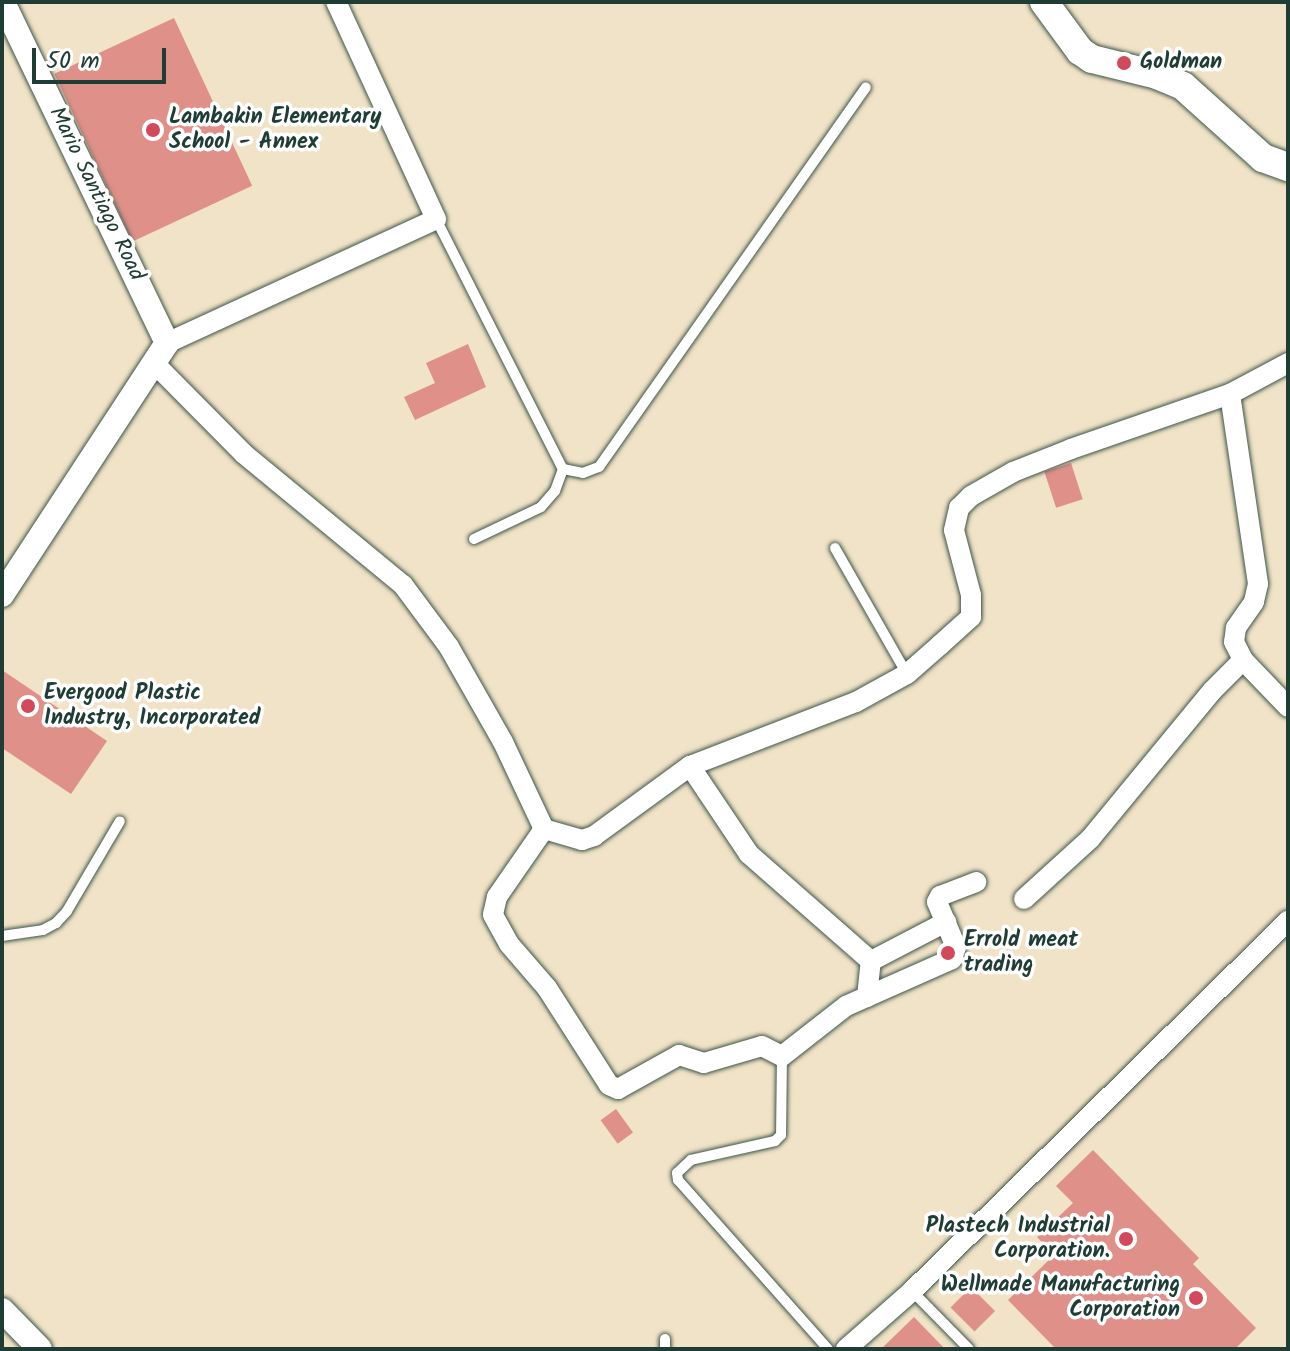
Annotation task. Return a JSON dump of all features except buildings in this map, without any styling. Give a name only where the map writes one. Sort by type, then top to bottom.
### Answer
[{"type":"main road","points":[[1044,2],[1080,51],[1092,59],[1157,75],[1183,86],[1263,158],[1288,167]]},
{"type":"street","name":"Mario Santiago Road","points":[[3,2],[161,354]]},
{"type":"street","points":[[2,595],[161,354],[436,219],[336,2]]},
{"type":"street","points":[[161,354],[244,454],[403,585],[449,647],[503,742],[544,829],[582,840],[594,836],[690,766],[856,702],[907,674],[971,617],[971,595],[954,530],[954,518],[971,496],[1013,472],[1071,449],[1230,394],[1288,363]]},
{"type":"street","points":[[1230,394],[1258,584],[1254,602],[1234,636],[1237,652],[1243,660],[1288,707]]},
{"type":"street","points":[[1024,899],[1090,839],[1212,691],[1243,660]]},
{"type":"street","points":[[690,766],[749,854],[871,961]]},
{"type":"street","points":[[544,829],[497,897],[493,915],[509,944],[547,988],[609,1085],[618,1089],[679,1055],[704,1063],[762,1046],[782,1056],[846,1006],[952,959],[956,947],[937,902],[940,896],[976,882]]},
{"type":"street","points":[[846,1349],[912,1291],[1288,921]]},
{"type":"street","points":[[871,961],[946,922]]},
{"type":"street","points":[[867,997],[871,961]]},
{"type":"street","points":[[2,1310],[40,1349]]},
{"type":"lane","points":[[563,469],[583,473],[599,467],[866,87]]},
{"type":"lane","points":[[436,219],[563,469],[555,491],[541,507],[474,539]]},
{"type":"lane","points":[[835,548],[907,674]]},
{"type":"lane","points":[[2,936],[43,930],[56,923],[67,911],[120,821]]},
{"type":"lane","points":[[782,1056],[781,1135],[775,1141],[691,1160],[677,1173],[678,1180],[828,1349]]},
{"type":"lane","points":[[912,1291],[969,1349]]},
{"type":"place","name":"Goldman","points":[[1124,63]]},
{"type":"place","name":"Lambakin Elementary School - Annex","points":[[153,130]]},
{"type":"place","name":"Evergood Plastic Industry, Incorporated","points":[[28,706]]},
{"type":"place","name":"Errold meat trading","points":[[948,953]]},
{"type":"place","name":"Plastech Industrial Corporation.","points":[[1126,1239]]},
{"type":"place","name":"Wellmade Manufacturing Corporation","points":[[1196,1298]]}]
